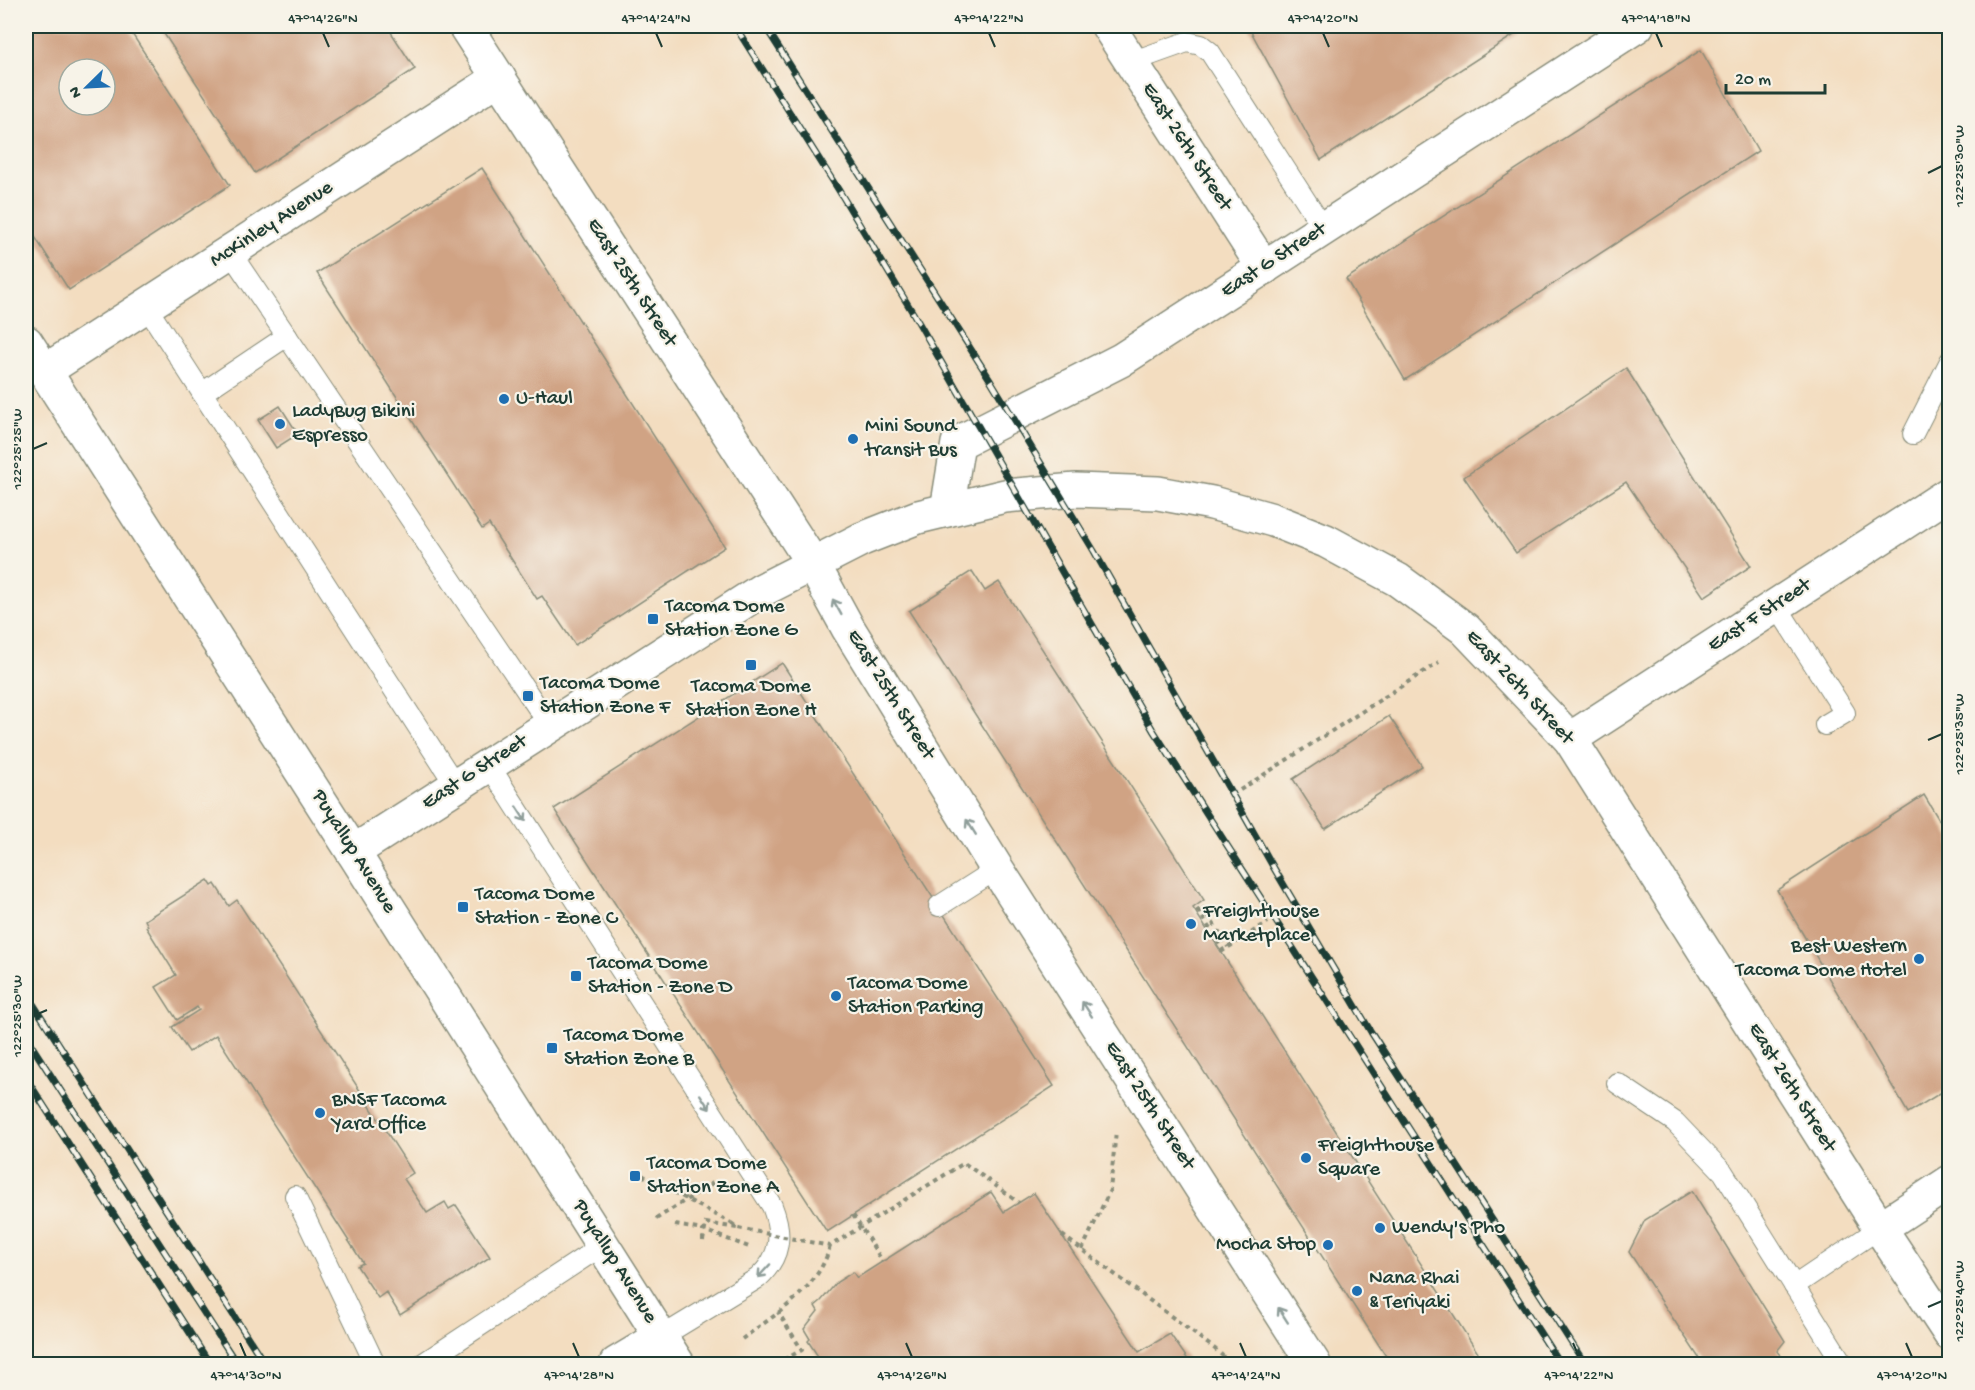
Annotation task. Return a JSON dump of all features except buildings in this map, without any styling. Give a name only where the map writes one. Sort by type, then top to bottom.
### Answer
[{"type":"street","name":"East 25th Street","points":[[465,26],[813,564],[848,628],[997,869],[1314,1365]]},
{"type":"street","name":"East 26th Street","points":[[1108,26],[1264,268]]},
{"type":"street","name":"East G Street","points":[[947,510],[958,443],[1121,360],[1637,26]]},
{"type":"street","name":"McKinley Avenue","points":[[45,371],[499,78]]},
{"type":"street","name":"Puyallup Avenue","points":[[26,342],[678,1365]]},
{"type":"street","name":"East 26th Street","points":[[813,564],[862,539],[918,517],[1005,496],[1088,491],[1158,493],[1212,503],[1273,520],[1326,541],[1398,580],[1465,628],[1570,738],[1880,1228],[1950,1334]]},
{"type":"street","name":"East F Street","points":[[1570,738],[1950,493]]},
{"type":"street","name":"East G Street","points":[[353,852],[762,590],[813,564]]},
{"type":"street","points":[[1880,1228],[1950,1182]]},
{"type":"street","points":[[616,1365],[661,1337]]},
{"type":"lane","points":[[1131,62],[1187,42],[1201,45],[1210,52],[1324,229]]},
{"type":"lane","points":[[230,252],[550,726]]},
{"type":"lane","points":[[146,306],[456,786]]},
{"type":"lane","points":[[202,393],[287,336]]},
{"type":"lane","points":[[1913,434],[1950,361]]},
{"type":"lane","points":[[1776,605],[1845,713],[1826,725]]},
{"type":"lane","points":[[489,765],[772,1206],[779,1224],[779,1241],[772,1262],[765,1272],[661,1337]]},
{"type":"lane","points":[[939,906],[997,869]]},
{"type":"lane","points":[[1617,1083],[1675,1122],[1723,1172],[1843,1365]]},
{"type":"lane","points":[[295,1196],[375,1365]]},
{"type":"lane","points":[[1794,1286],[1880,1228]]},
{"type":"lane","points":[[422,1365],[603,1245]]},
{"type":"path","points":[[1240,790],[1439,662]]},
{"type":"path","points":[[1228,947],[1203,908],[1197,911],[1222,951],[1268,922]]},
{"type":"path","points":[[1082,1250],[1110,1190],[1116,1131]]},
{"type":"path","points":[[742,1339],[798,1298],[826,1260],[830,1246],[964,1163],[1019,1203]]},
{"type":"path","points":[[642,1175],[688,1198],[738,1228]]},
{"type":"path","points":[[656,1219],[716,1181]]},
{"type":"path","points":[[853,1215],[883,1262]]},
{"type":"path","points":[[703,1230],[703,1241],[706,1223],[830,1246]]},
{"type":"path","points":[[675,1225],[703,1230],[752,1248]]},
{"type":"path","points":[[1062,1235],[1206,1341],[1226,1359],[1234,1359],[1243,1365]]},
{"type":"path","points":[[776,1365],[802,1350],[778,1312]]},
{"type":"railway","points":[[735,26],[913,313],[1153,730],[1560,1364]]},
{"type":"railway","points":[[765,26],[991,381],[1094,551],[1275,870],[1371,1032],[1585,1364]]},
{"type":"railway","points":[[26,993],[265,1364]]},
{"type":"railway","points":[[26,1037],[237,1364]]},
{"type":"railway","points":[[26,1078],[210,1364]]},
{"type":"place","name":"U-Haul","points":[[504,399]]},
{"type":"place","name":"LadyBug Bikini Espresso","points":[[280,424]]},
{"type":"place","name":"Mini Sound transit Bus","points":[[853,439]]},
{"type":"place","name":"Tacoma Dome Station Zone G","points":[[653,619]]},
{"type":"place","name":"Tacoma Dome Station Zone H","points":[[751,665]]},
{"type":"place","name":"Tacoma Dome Station Zone F","points":[[528,696]]},
{"type":"place","name":"Tacoma Dome Station - Zone C","points":[[463,907]]},
{"type":"place","name":"Freighthouse Marketplace","points":[[1191,924]]},
{"type":"place","name":"Best Western Tacoma Dome Hotel","points":[[1919,959]]},
{"type":"place","name":"Tacoma Dome Station - Zone D","points":[[576,976]]},
{"type":"place","name":"Tacoma Dome Station Parking","points":[[836,996]]},
{"type":"place","name":"Tacoma Dome Station Zone B","points":[[552,1048]]},
{"type":"place","name":"BNSF Tacoma Yard Office","points":[[320,1113]]},
{"type":"place","name":"Freighthouse Square","points":[[1306,1158]]},
{"type":"place","name":"Tacoma Dome Station Zone A","points":[[635,1176]]},
{"type":"place","name":"Wendy's Pho","points":[[1380,1228]]},
{"type":"place","name":"Mocha Stop","points":[[1328,1245]]},
{"type":"place","name":"Nana Rhai & Teriyaki","points":[[1357,1291]]}]
